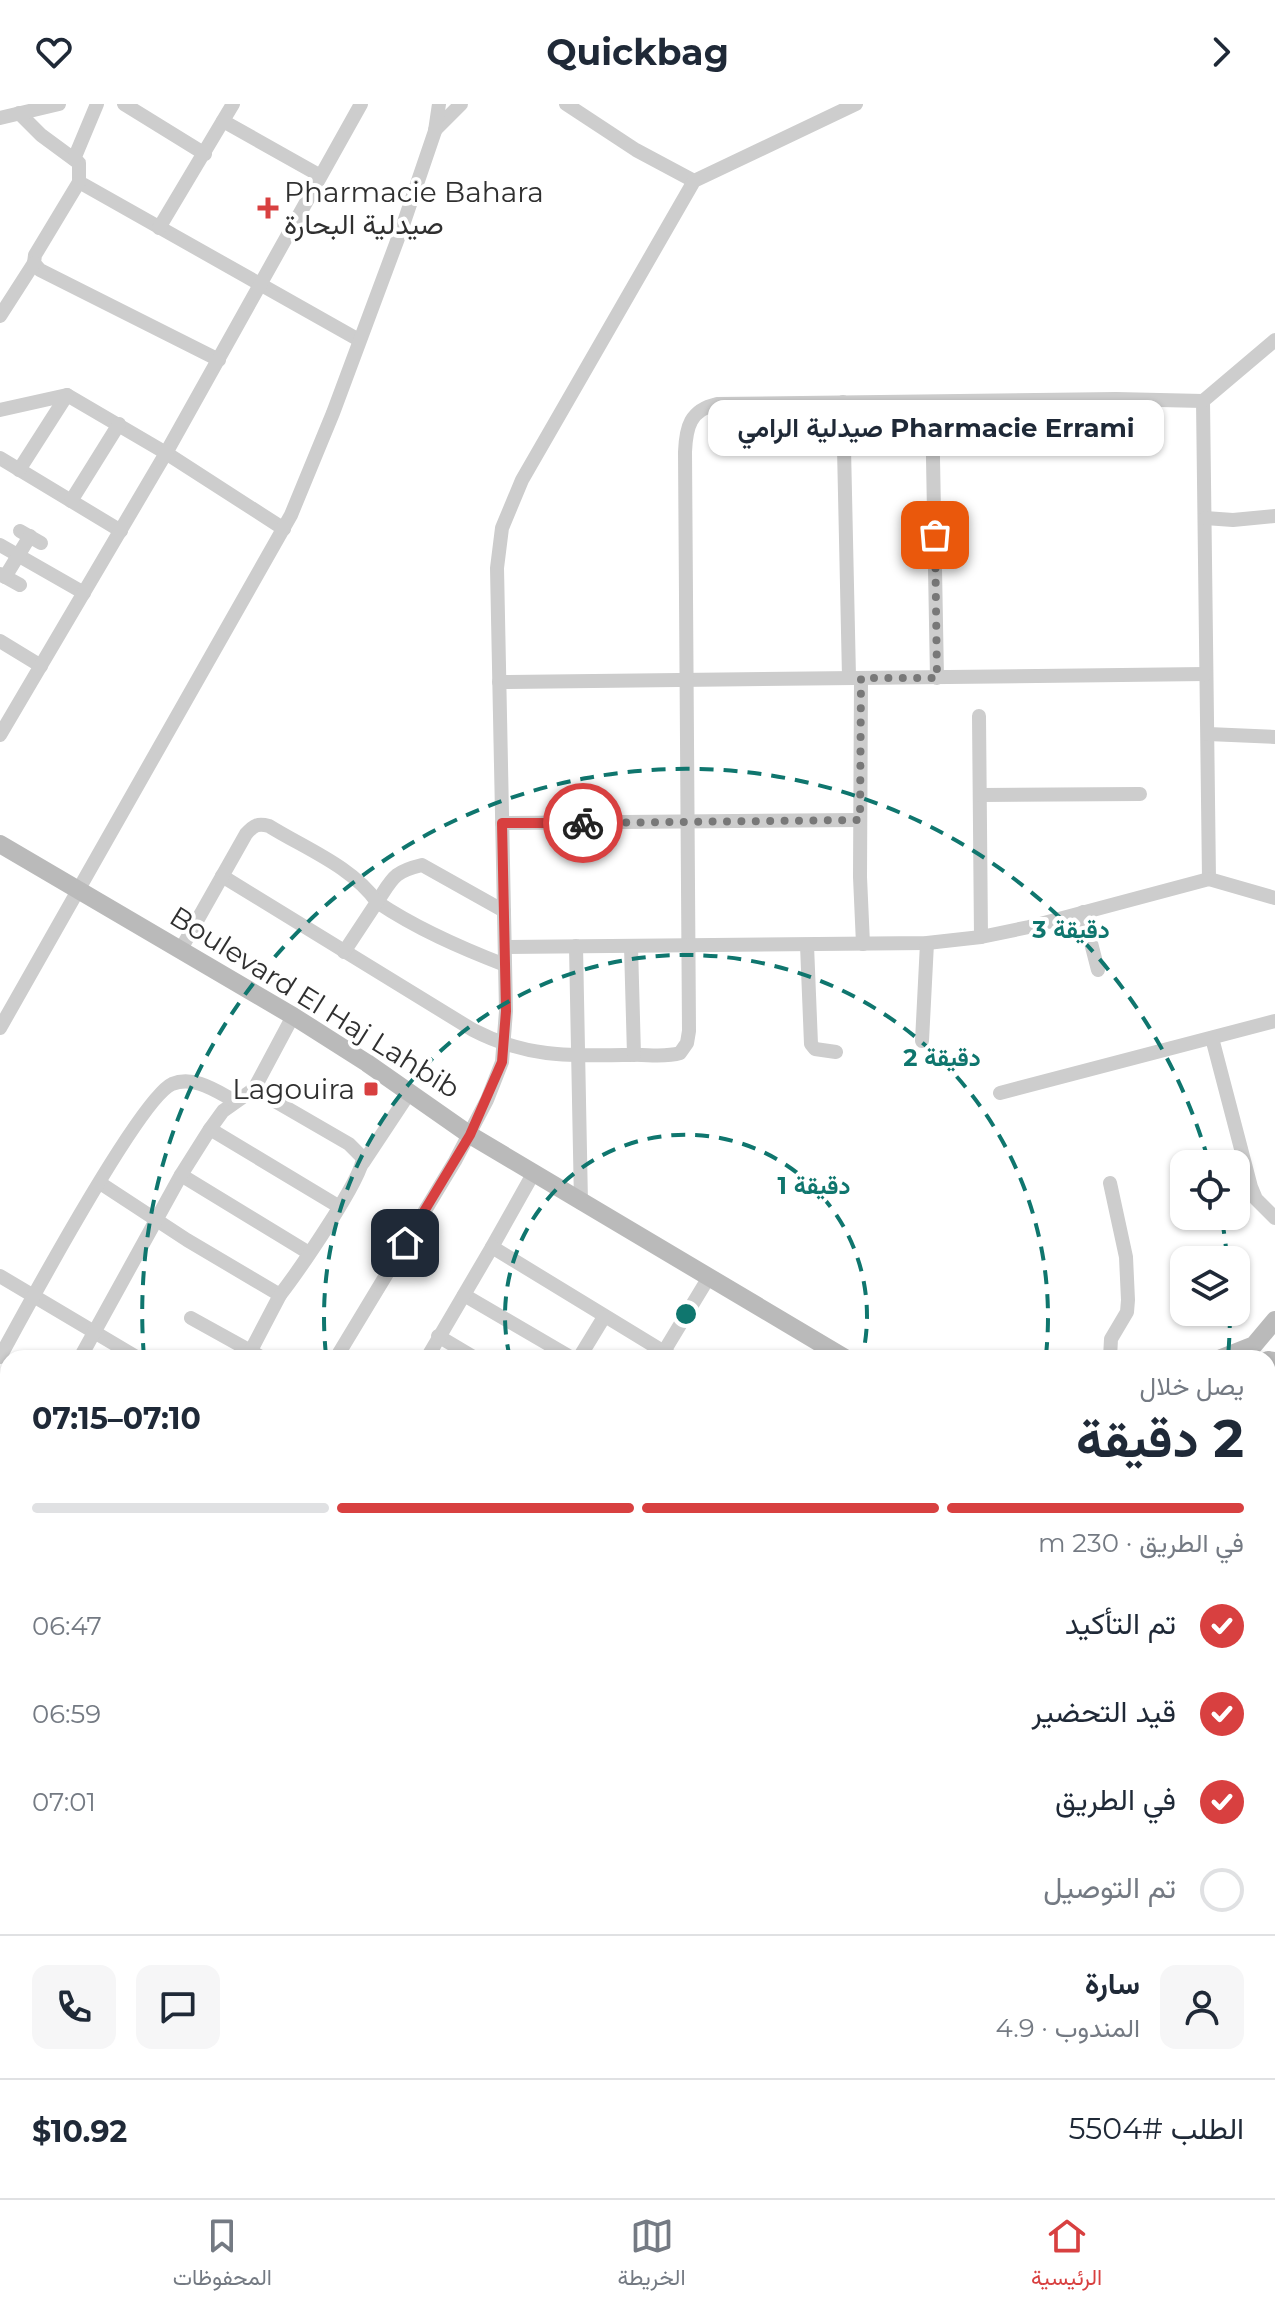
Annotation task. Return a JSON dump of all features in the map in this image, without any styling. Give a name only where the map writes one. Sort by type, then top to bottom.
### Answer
[{"type":"street","points":[[0,118],[59,104]]},
{"type":"street","points":[[74,159],[97,104]]},
{"type":"street","points":[[124,104],[205,154]]},
{"type":"street","points":[[159,228],[233,104]]},
{"type":"street","points":[[1,733],[166,453],[361,104]]},
{"type":"street","points":[[0,1028],[284,529],[333,413],[403,225],[435,131],[439,104]]},
{"type":"street","points":[[435,131],[461,104]]},
{"type":"street","points":[[566,104],[636,150],[694,181]]},
{"type":"street","points":[[341,1350],[470,1135],[497,1076],[504,1046],[499,546],[509,508],[546,435],[694,181],[856,104]]},
{"type":"street","points":[[0,316],[79,182],[79,163],[50,143],[19,113]]},
{"type":"street","points":[[223,121],[319,175]]},
{"type":"street","points":[[79,182],[359,340]]},
{"type":"street","points":[[34,263],[40,270],[219,360]]},
{"type":"street","points":[[222,876],[504,1046],[579,1057],[676,1055],[687,1043],[685,452],[691,419],[700,410],[717,404],[1116,399],[1203,401],[1275,340]]},
{"type":"street","points":[[0,410],[67,395],[166,453],[284,529]]},
{"type":"street","points":[[19,470],[67,395]]},
{"type":"street","points":[[1203,401],[1209,879]]},
{"type":"street","points":[[843,402],[863,944]]},
{"type":"street","points":[[932,403],[937,678]]},
{"type":"street","points":[[71,501],[119,424]]},
{"type":"street","points":[[0,458],[121,531]]},
{"type":"street","points":[[1205,518],[1233,520],[1275,516]]},
{"type":"street","points":[[20,585],[2,576],[30,537]]},
{"type":"street","points":[[0,545],[84,593]]},
{"type":"street","points":[[0,641],[41,666]]},
{"type":"street","points":[[499,682],[1206,674]]},
{"type":"street","points":[[979,716],[981,937]]},
{"type":"street","points":[[1208,734],[1275,737]]},
{"type":"street","points":[[980,795],[1140,794]]},
{"type":"street","points":[[502,823],[860,820]]},
{"type":"street","points":[[181,949],[246,834],[261,824],[347,872],[362,883],[377,902],[445,941],[505,965]]},
{"type":"street","name":"Boulevard El Haj Lahbib","points":[[0,844],[293,1016],[470,1135],[832,1350]]},
{"type":"street","points":[[344,952],[393,878],[402,870],[422,865],[504,911]]},
{"type":"street","points":[[505,947],[927,943],[981,937],[1209,879],[1275,898]]},
{"type":"street","points":[[1083,912],[1098,970]]},
{"type":"street","points":[[922,1041],[927,943]]},
{"type":"street","points":[[807,945],[811,1044],[815,1049],[836,1052]]},
{"type":"street","points":[[576,946],[581,1203]]},
{"type":"street","points":[[631,946],[634,1055]]},
{"type":"street","points":[[85,1350],[181,1175],[210,1129],[235,1101],[254,1089],[293,1016]]},
{"type":"street","points":[[1000,1093],[1275,1021]]},
{"type":"street","points":[[1212,1038],[1251,1187],[1256,1199],[1275,1218]]},
{"type":"street","points":[[4,1350],[135,1127],[170,1085],[187,1080],[205,1085],[235,1101]]},
{"type":"street","points":[[254,1089],[349,1144],[360,1153],[363,1163]]},
{"type":"street","points":[[256,1350],[280,1295],[410,1092]]},
{"type":"street","points":[[210,1129],[338,1206]]},
{"type":"street","points":[[431,1350],[533,1174]]},
{"type":"street","points":[[181,1175],[309,1253]]},
{"type":"street","points":[[100,1183],[187,1240],[280,1295]]},
{"type":"street","points":[[1110,1183],[1126,1257],[1128,1300],[1127,1312],[1111,1339],[1110,1350]]},
{"type":"street","points":[[492,1247],[656,1350]]},
{"type":"street","points":[[0,1276],[125,1350]]},
{"type":"street","points":[[668,1350],[709,1277]]},
{"type":"street","points":[[464,1295],[558,1350]]},
{"type":"street","points":[[584,1350],[604,1317]]},
{"type":"street","points":[[191,1318],[243,1350]]},
{"type":"street","points":[[1242,1350],[1254,1345],[1275,1320]]},
{"type":"street","points":[[438,1336],[462,1350]]},
{"type":"way so far","points":[[583,823],[860,820],[861,678],[937,678],[935,535]]},
{"type":"place","name":"Pharmacie Bahara صيدلية البحارة","points":[[268,208]]},
{"type":"place","name":"Pharmacie Errami صيدلية الرامي","points":[[935,535]]},
{"type":"place","name":"Lagouira","points":[[371,1089]]},
{"type":"route","points":[[405,1243],[470,1135],[502,1062],[506,1011],[502,823],[583,823]]}]
